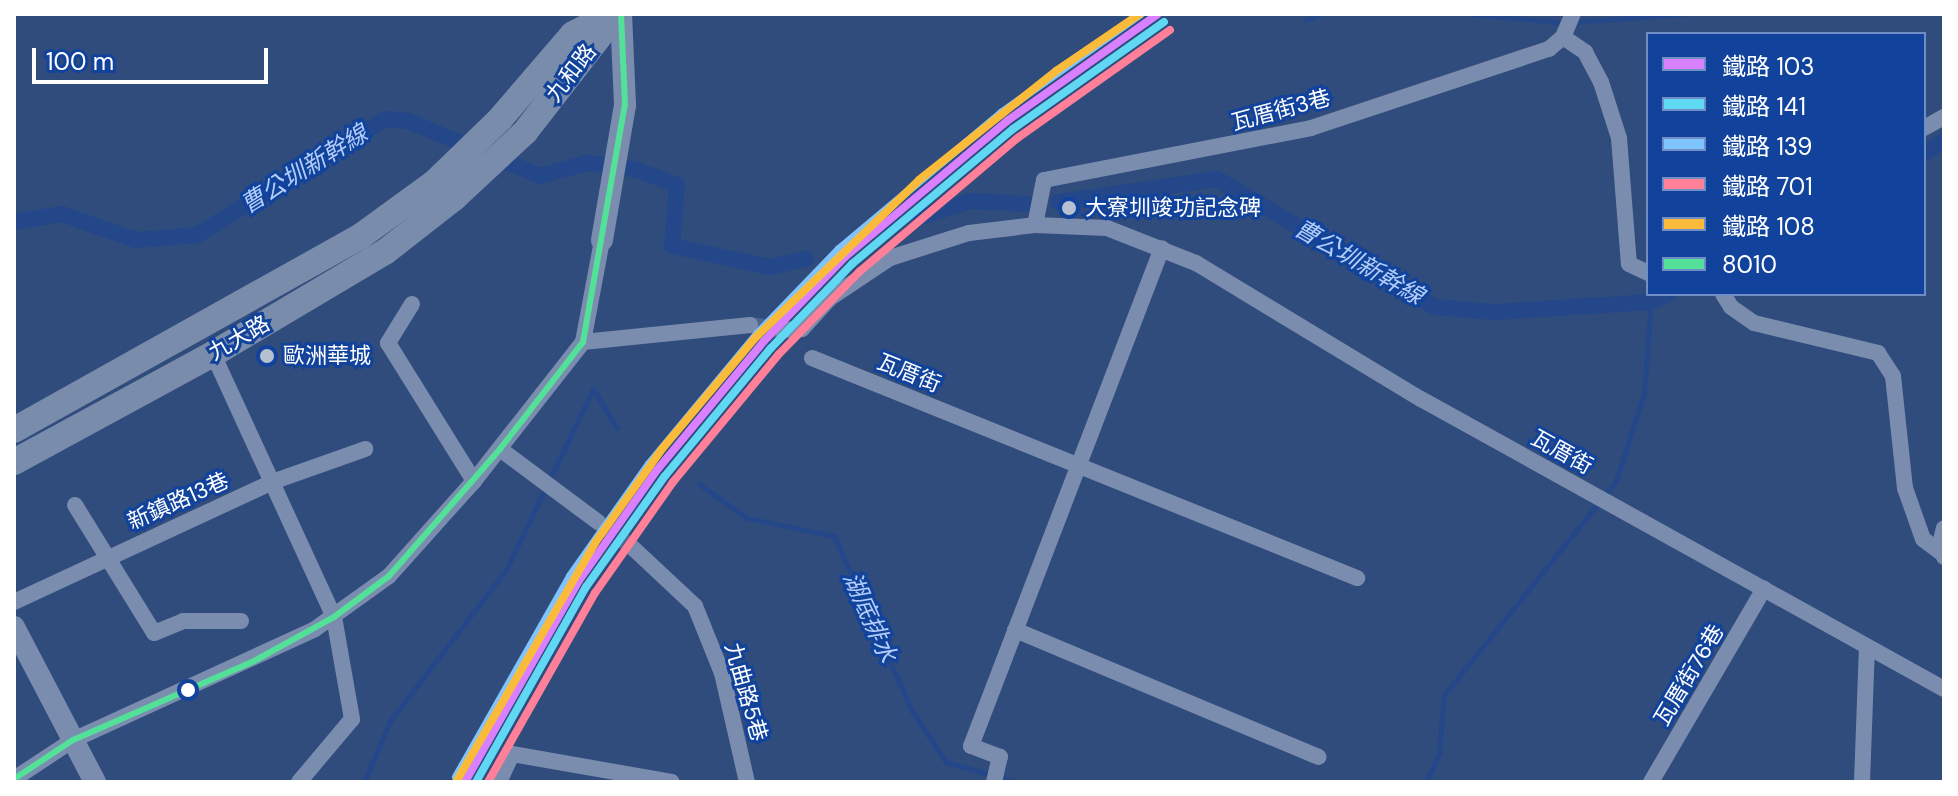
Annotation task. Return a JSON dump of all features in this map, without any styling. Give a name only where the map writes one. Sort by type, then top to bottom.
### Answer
[{"type":"main road","points":[[444,191],[500,119],[573,34],[617,14]]},
{"type":"main road","name":"九和路","points":[[444,191],[525,132],[617,14]]},
{"type":"main road","name":"九大路","points":[[14,462],[213,354],[385,252],[444,191]]},
{"type":"main road","name":"九大路","points":[[14,430],[444,191]]},
{"type":"street","points":[[14,779],[73,740],[254,661],[334,617],[389,576],[500,449],[583,342],[620,147],[625,105],[617,14]]},
{"type":"street","name":"瓦厝街3巷","points":[[1035,225],[1044,180],[1311,128],[1549,49],[1568,26],[1601,82],[1619,138],[1629,264],[1646,272]]},
{"type":"street","points":[[1926,127],[1944,117]]},
{"type":"street","name":"瓦厝街","points":[[782,330],[802,329],[830,298],[890,258],[969,233],[1035,225],[1107,228],[1162,248],[1944,689]]},
{"type":"street","points":[[995,775],[1000,757],[971,746],[1162,248]]},
{"type":"street","points":[[1724,296],[1731,307],[1754,323],[1878,353],[1893,376],[1905,488],[1923,539],[1943,556]]},
{"type":"street","points":[[412,304],[388,343],[474,481]]},
{"type":"street","points":[[583,342],[750,325]]},
{"type":"street","points":[[213,354],[334,617],[352,719],[299,782]]},
{"type":"street","name":"瓦厝街","points":[[812,358],[1357,578]]},
{"type":"street","name":"新鎮路13巷","points":[[14,602],[272,482],[365,449]]},
{"type":"street","points":[[500,449],[598,522]]},
{"type":"street","points":[[75,505],[154,633],[183,621],[241,621]]},
{"type":"street","points":[[1943,556],[1944,528]]},
{"type":"street","name":"九曲路5巷","points":[[633,548],[695,606],[722,673],[747,782]]},
{"type":"street","name":"瓦厝街76巷","points":[[1651,782],[1764,589]]},
{"type":"street","points":[[14,627],[95,782]]},
{"type":"street","points":[[1015,630],[1318,757]]},
{"type":"street","points":[[1862,782],[1867,647]]},
{"type":"street","points":[[499,782],[512,754],[672,782]]},
{"type":"waterway","points":[[1306,20],[1319,14]]},
{"type":"waterway","points":[[1471,14],[1565,23]]},
{"type":"waterway","points":[[1575,22],[1684,14]]},
{"type":"waterway","name":"曹公圳新幹線","points":[[14,222],[62,214],[136,240],[197,235],[385,119],[408,121],[540,176],[587,163],[634,169],[677,185],[672,246],[770,267],[806,259]]},
{"type":"waterway","name":"曹公圳新幹線","points":[[1926,152],[1944,141]]},
{"type":"waterway","name":"曹公圳新幹線","points":[[1058,202],[1217,179],[1435,307],[1495,312],[1651,302],[1664,296]]},
{"type":"waterway","name":"曹公圳新幹線","points":[[921,217],[970,201],[1027,204]]},
{"type":"waterway","points":[[1426,782],[1439,754],[1444,695],[1616,481],[1644,393],[1651,302]]},
{"type":"waterway","name":"湖底排水","points":[[593,389],[617,428]]},
{"type":"waterway","points":[[364,782],[390,721],[506,570],[593,389]]},
{"type":"waterway","name":"湖底排水","points":[[699,484],[747,518],[834,536],[912,711],[946,762],[1016,782]]},
{"type":"tunnel","points":[[750,325],[782,330]]},
{"type":"tunnel","points":[[598,522],[633,548]]},
{"type":"rail line","name":"108","points":[[456,782],[595,543],[662,449],[755,338],[919,180],[1056,71],[1140,14]]},
{"type":"rail line","name":"139","points":[[456,777],[570,576],[649,464],[757,334],[839,249],[1001,113],[1141,14]]},
{"type":"rail line","name":"103","points":[[465,782],[578,582],[657,470],[764,341],[845,257],[1007,121],[1158,14]]},
{"type":"rail line","name":"141","points":[[476,782],[586,587],[665,476],[771,348],[852,264],[1013,129],[1164,22]]},
{"type":"rail line","name":"701","points":[[488,782],[595,593],[673,482],[779,354],[859,272],[1019,137],[1170,30]]},
{"type":"transit line","name":"8010","points":[[14,779],[73,740],[254,661],[334,617],[389,576],[500,449],[583,342],[625,105],[621,14]]},
{"type":"place","name":"大寮圳竣功記念碑","points":[[1069,208]]},
{"type":"place","name":"歐洲華城","points":[[267,356]]}]
